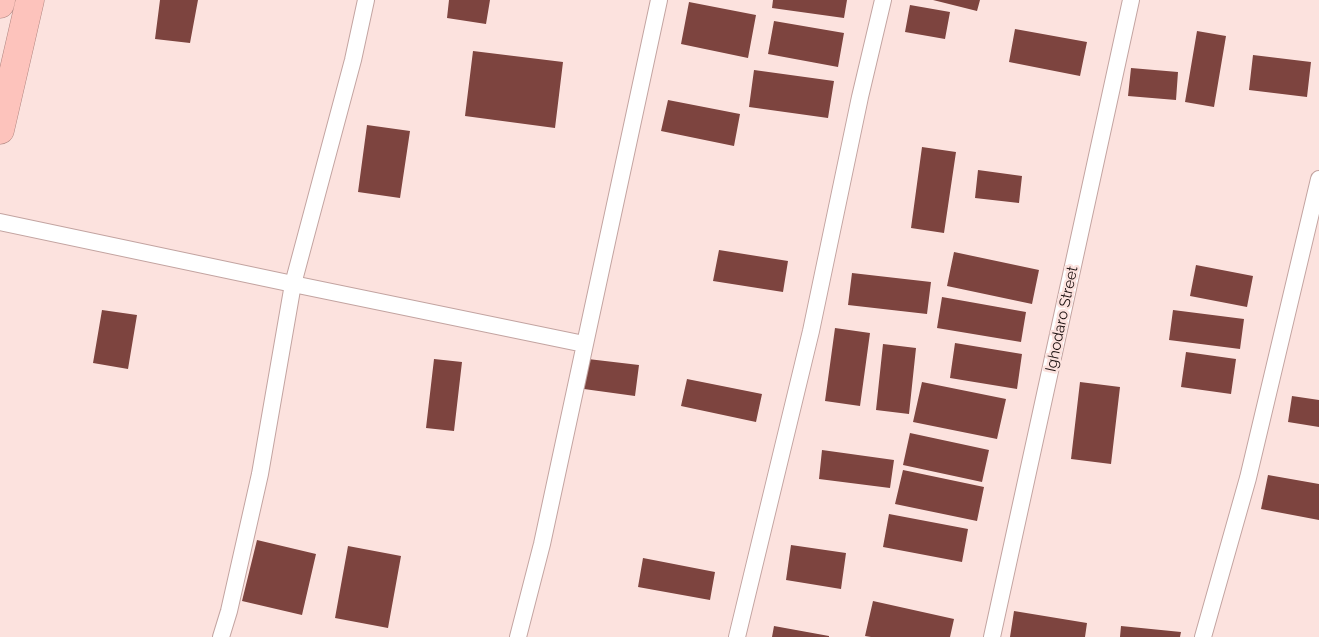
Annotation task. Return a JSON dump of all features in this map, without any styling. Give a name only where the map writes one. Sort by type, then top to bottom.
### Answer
[{"type":"highway","points":[[0,4],[1,0]]},
{"type":"highway","points":[[0,130],[30,0]]},
{"type":"street","points":[[221,637],[230,611],[260,474],[293,284],[353,60],[366,0]]},
{"type":"street","points":[[518,637],[542,544],[658,0]]},
{"type":"street","points":[[737,637],[812,331],[858,106],[883,0]]},
{"type":"street","name":"Ighodaro Street","points":[[992,637],[1131,0]]},
{"type":"street","points":[[1204,637],[1248,478],[1319,179]]},
{"type":"street","points":[[0,222],[584,344]]},
{"type":"building","points":[[160,0],[198,0],[190,43],[155,39]]},
{"type":"building","points":[[449,0],[490,0],[486,24],[447,18]]},
{"type":"building","points":[[773,0],[847,0],[844,18],[772,8]]},
{"type":"building","points":[[933,0],[980,0],[977,11]]},
{"type":"building","points":[[689,2],[756,15],[748,58],[681,44]]},
{"type":"building","points":[[910,5],[950,12],[945,39],[905,32]]},
{"type":"building","points":[[774,21],[844,33],[838,67],[768,54]]},
{"type":"building","points":[[1015,29],[1087,42],[1080,76],[1009,62]]},
{"type":"building","points":[[1197,31],[1226,36],[1214,107],[1185,102]]},
{"type":"building","points":[[473,51],[563,62],[555,128],[465,116]]},
{"type":"building","points":[[1253,55],[1311,62],[1307,97],[1249,90]]},
{"type":"building","points":[[1131,68],[1178,72],[1176,100],[1128,96]]},
{"type":"building","points":[[754,70],[834,81],[828,118],[749,107]]},
{"type":"building","points":[[668,100],[740,114],[734,146],[661,131]]},
{"type":"building","points":[[367,125],[410,131],[400,198],[358,192]]},
{"type":"building","points":[[922,147],[956,152],[944,233],[911,228]]},
{"type":"building","points":[[978,170],[1022,176],[1019,203],[975,198]]},
{"type":"building","points":[[719,250],[788,261],[783,292],[713,281]]},
{"type":"building","points":[[954,252],[1039,270],[1032,304],[947,286]]},
{"type":"building","points":[[1196,265],[1253,276],[1247,307],[1190,296]]},
{"type":"building","points":[[852,273],[931,282],[927,314],[848,305]]},
{"type":"building","points":[[942,297],[1026,312],[1021,342],[937,328]]},
{"type":"building","points":[[102,310],[137,315],[128,369],[93,363]]},
{"type":"building","points":[[1173,310],[1244,319],[1240,349],[1169,340]]},
{"type":"building","points":[[835,328],[870,333],[860,406],[825,401]]},
{"type":"building","points":[[955,343],[1022,354],[1017,389],[950,378]]},
{"type":"building","points":[[883,344],[916,348],[909,414],[876,410]]},
{"type":"building","points":[[1186,352],[1236,359],[1231,394],[1181,387]]},
{"type":"building","points":[[434,359],[462,362],[454,431],[426,428]]},
{"type":"building","points":[[588,359],[639,365],[635,396],[584,389]]},
{"type":"building","points":[[687,379],[762,394],[756,422],[681,406]]},
{"type":"building","points":[[922,382],[1006,399],[997,439],[913,422]]},
{"type":"building","points":[[1080,382],[1120,387],[1111,464],[1071,459]]},
{"type":"building","points":[[1292,396],[1319,400],[1319,427],[1288,422]]},
{"type":"building","points":[[910,433],[989,450],[982,482],[903,465]]},
{"type":"building","points":[[822,450],[894,460],[890,488],[819,479]]},
{"type":"building","points":[[903,470],[984,487],[977,521],[895,504]]},
{"type":"building","points":[[1268,475],[1319,484],[1319,520],[1261,509]]},
{"type":"building","points":[[889,514],[968,529],[962,562],[883,547]]},
{"type":"building","points":[[257,540],[316,554],[302,615],[242,601]]},
{"type":"building","points":[[791,545],[846,553],[841,589],[786,580]]},
{"type":"building","points":[[348,546],[401,556],[388,628],[335,618]]},
{"type":"building","points":[[643,558],[715,572],[710,600],[638,587]]},
{"type":"building","points":[[873,601],[954,619],[950,637],[865,636]]},
{"type":"building","points":[[1014,611],[1087,623],[1085,637],[1010,637]]},
{"type":"building","points":[[774,626],[829,636],[829,637],[772,637]]},
{"type":"building","points":[[1121,626],[1181,632],[1180,637],[1120,637]]}]
